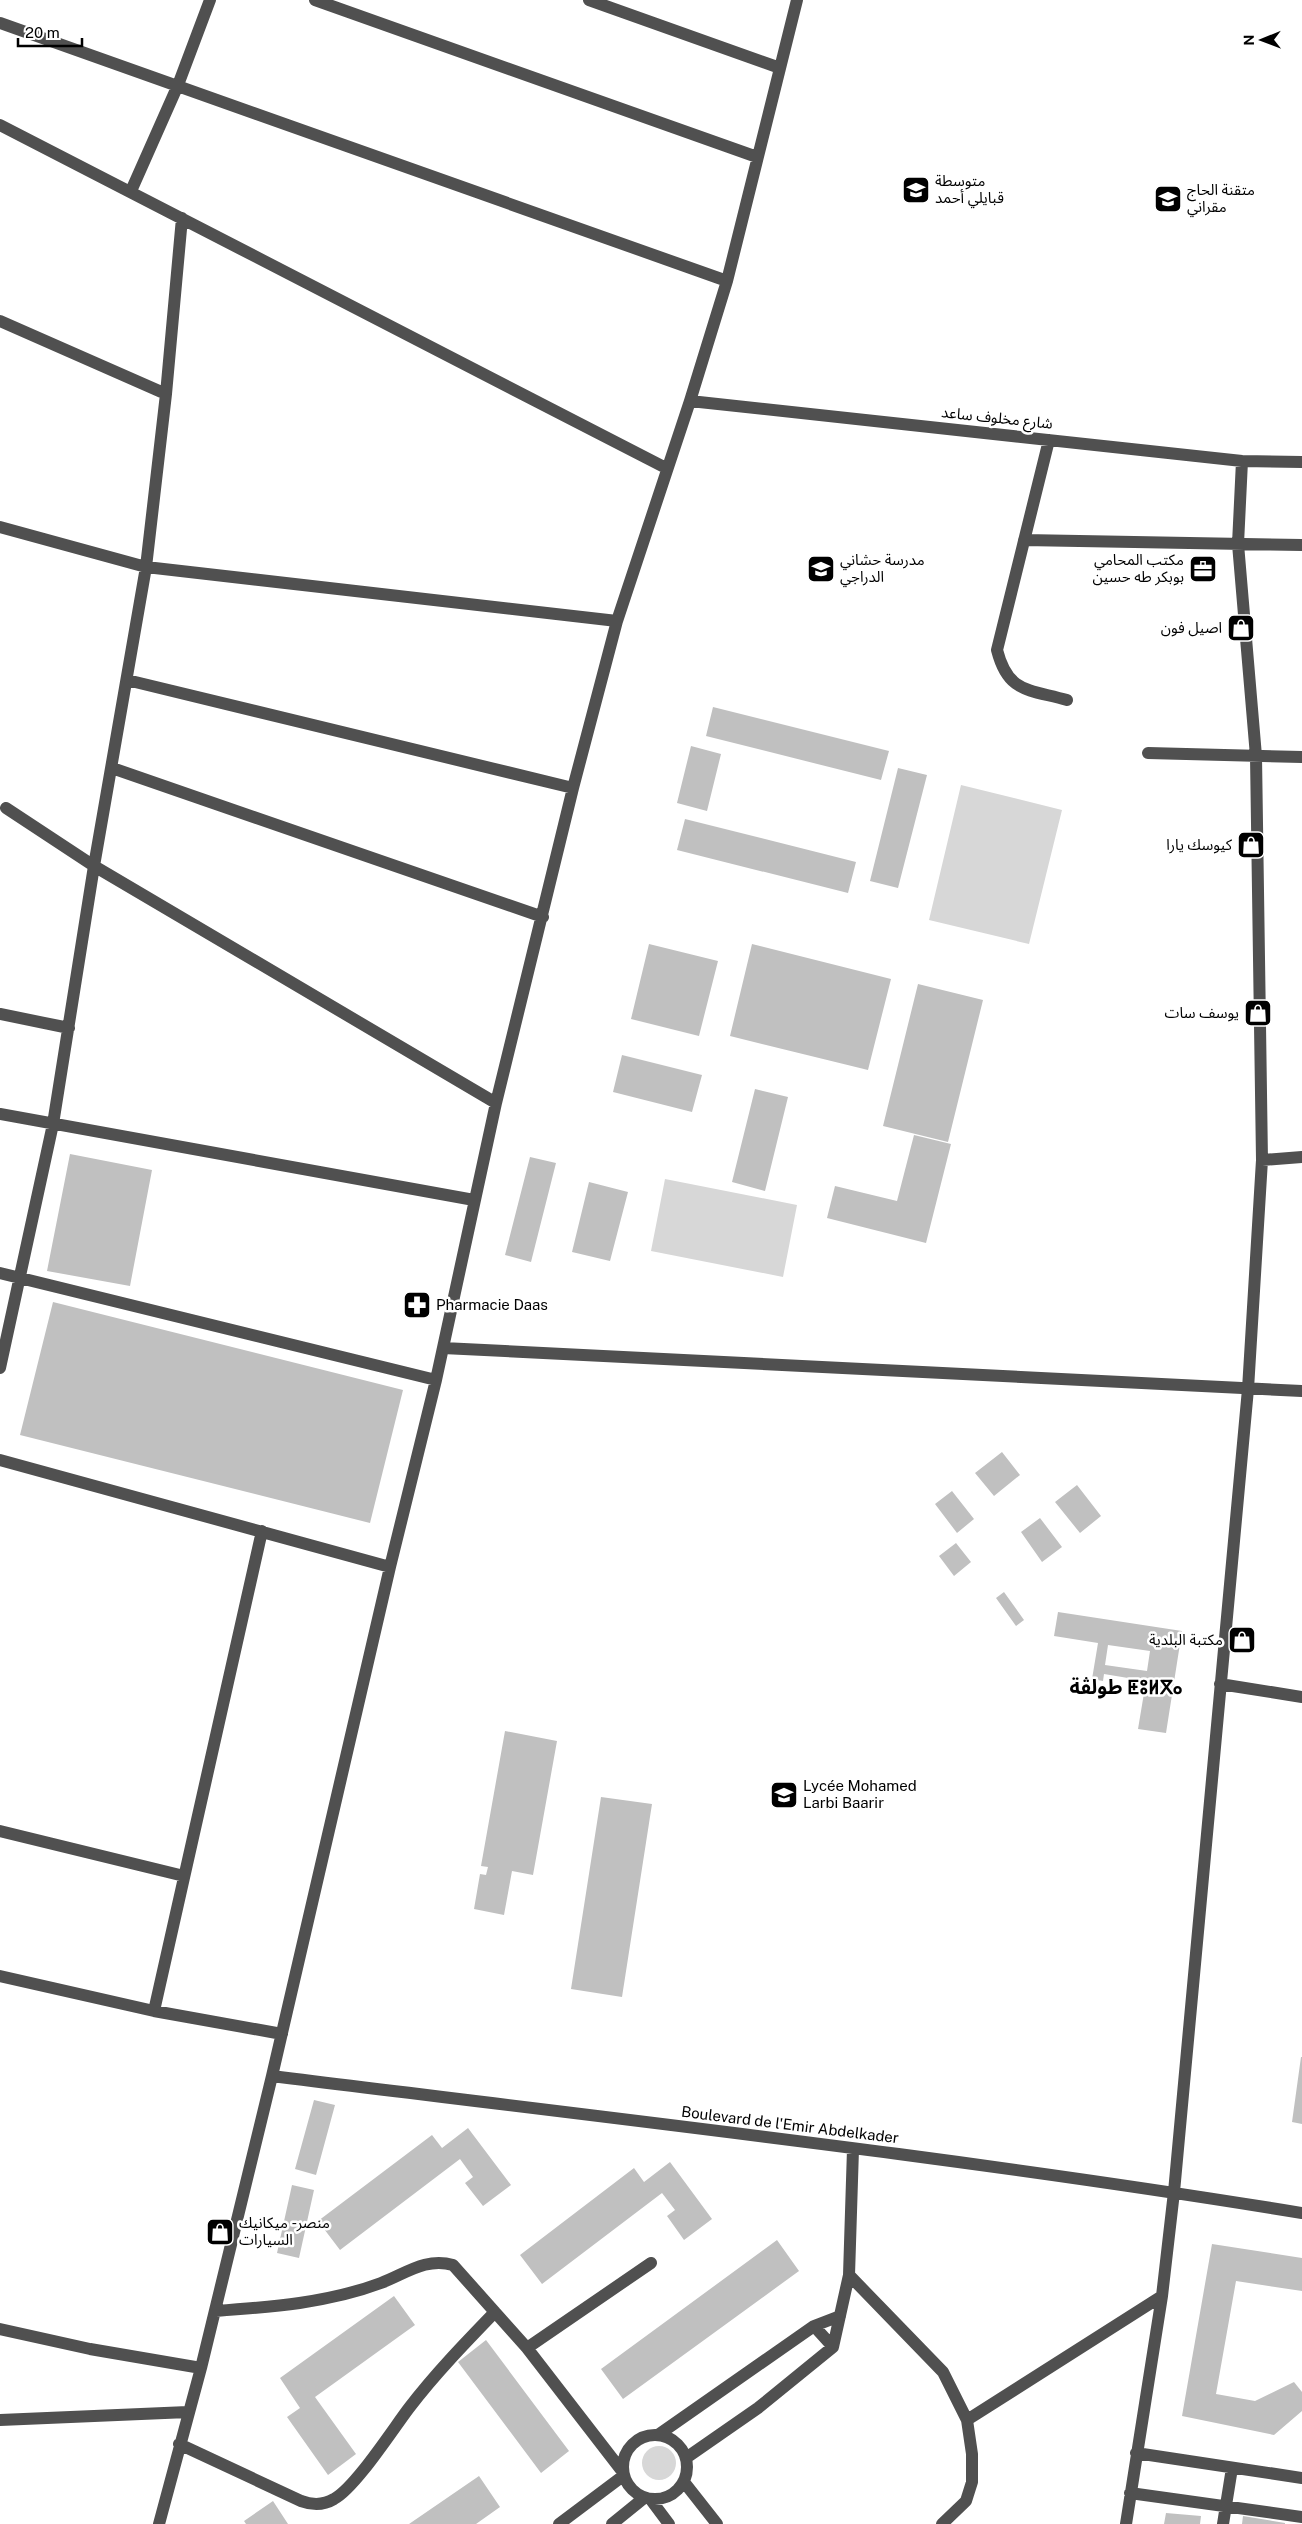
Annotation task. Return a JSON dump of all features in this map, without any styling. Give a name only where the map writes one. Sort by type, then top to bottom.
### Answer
[{"type":"street","points":[[131,191],[178,85],[210,0]]},
{"type":"street","points":[[315,0],[757,157]]},
{"type":"street","points":[[589,0],[780,68]]},
{"type":"street","points":[[159,2524],[201,2368],[272,2076],[390,1567],[436,1380],[496,1103],[573,788],[617,621],[666,468],[690,401],[727,281],[796,0]]},
{"type":"street","points":[[0,23],[727,281]]},
{"type":"street","points":[[0,125],[666,468]]},
{"type":"street","points":[[0,1368],[53,1124],[94,866],[146,567],[166,394],[182,218]]},
{"type":"street","points":[[0,321],[166,394]]},
{"type":"street","name":"شارع مخلوف ساعد","points":[[690,401],[1242,462],[1302,462]]},
{"type":"street","points":[[1049,440],[998,650],[1002,669],[1016,685],[1067,700]]},
{"type":"street","points":[[1126,2524],[1162,2296],[1174,2192],[1248,1389],[1262,1160],[1256,756],[1238,544],[1242,462]]},
{"type":"street","points":[[0,527],[146,567],[617,621]]},
{"type":"street","points":[[1024,540],[1302,545]]},
{"type":"street","points":[[127,680],[573,788]]},
{"type":"street","points":[[1148,753],[1302,757]]},
{"type":"street","points":[[112,768],[543,916]]},
{"type":"street","points":[[6,808],[94,866],[496,1103]]},
{"type":"street","points":[[0,1014],[69,1028]]},
{"type":"street","points":[[0,1114],[474,1200]]},
{"type":"street","points":[[1262,1160],[1302,1157]]},
{"type":"street","points":[[0,1273],[20,1280],[436,1380]]},
{"type":"street","points":[[443,1348],[1302,1391]]},
{"type":"street","points":[[0,1460],[390,1567]]},
{"type":"street","points":[[154,2011],[262,1531]]},
{"type":"street","points":[[1220,1684],[1302,1697]]},
{"type":"street","points":[[0,1831],[184,1876]]},
{"type":"street","points":[[0,1976],[154,2011],[282,2034]]},
{"type":"street","name":"Boulevard de l'Emir Abdelkader","points":[[272,2076],[853,2149],[1174,2192],[1302,2213]]},
{"type":"street","points":[[686,2458],[758,2408],[833,2347],[849,2275],[853,2149]]},
{"type":"street","points":[[215,2310],[271,2307],[325,2299],[381,2283],[418,2266],[444,2263],[453,2266],[527,2348],[623,2473],[635,2493],[648,2499],[664,2499],[675,2492],[684,2482],[687,2470],[686,2458],[675,2442],[658,2435],[646,2436],[632,2444],[623,2459],[623,2473]]},
{"type":"street","points":[[527,2348],[651,2263]]},
{"type":"street","points":[[849,2275],[943,2372],[967,2420],[972,2454],[972,2482],[966,2501],[942,2524]]},
{"type":"street","points":[[967,2420],[1162,2296]]},
{"type":"street","points":[[179,2444],[301,2502],[312,2505],[334,2500],[374,2456],[442,2367],[495,2312]]},
{"type":"street","points":[[658,2435],[814,2326],[840,2316]]},
{"type":"street","points":[[814,2326],[833,2347]]},
{"type":"street","points":[[0,2329],[90,2349],[201,2368]]},
{"type":"street","points":[[0,2420],[188,2412]]},
{"type":"street","points":[[1136,2453],[1302,2478]]},
{"type":"street","points":[[1222,2524],[1232,2468]]},
{"type":"street","points":[[559,2524],[623,2473]]},
{"type":"street","points":[[684,2482],[717,2524]]},
{"type":"street","points":[[1130,2494],[1302,2517]]},
{"type":"street","points":[[612,2524],[648,2499]]},
{"type":"street","points":[[648,2499],[669,2524]]},
{"type":"shaded area","points":[[961,785],[1062,810],[1029,944],[929,920]]},
{"type":"shaded area","points":[[665,1179],[797,1205],[783,1277],[651,1251]]},
{"type":"shaded area","points":[[659,2446],[671,2451],[676,2463],[671,2475],[659,2480],[647,2475],[642,2463],[647,2451]]},
{"type":"building","points":[[713,707],[889,751],[881,780],[706,736]]},
{"type":"building","points":[[691,746],[721,754],[707,811],[677,803]]},
{"type":"building","points":[[898,768],[927,775],[898,888],[870,881]]},
{"type":"building","points":[[685,819],[856,862],[848,893],[677,850]]},
{"type":"building","points":[[649,944],[718,961],[699,1036],[631,1019]]},
{"type":"building","points":[[752,944],[891,979],[868,1070],[730,1036]]},
{"type":"building","points":[[918,984],[983,1000],[948,1142],[883,1126]]},
{"type":"building","points":[[622,1055],[702,1075],[692,1112],[613,1092]]},
{"type":"building","points":[[755,1089],[788,1097],[765,1191],[732,1182]]},
{"type":"building","points":[[914,1135],[951,1144],[926,1243],[827,1218],[835,1186],[897,1201]]},
{"type":"building","points":[[70,1154],[152,1170],[130,1286],[47,1271]]},
{"type":"building","points":[[530,1157],[556,1163],[531,1262],[505,1255]]},
{"type":"building","points":[[589,1182],[628,1192],[610,1261],[572,1252]]},
{"type":"building","points":[[53,1302],[403,1390],[370,1523],[20,1435]]},
{"type":"building","points":[[1002,1452],[1020,1475],[994,1496],[975,1473]]},
{"type":"building","points":[[1077,1485],[1101,1516],[1080,1533],[1055,1502]]},
{"type":"building","points":[[952,1491],[974,1519],[957,1533],[935,1504]]},
{"type":"building","points":[[1040,1518],[1062,1547],[1042,1562],[1021,1532]]},
{"type":"building","points":[[956,1543],[971,1562],[954,1576],[939,1556]]},
{"type":"building","points":[[1004,1592],[1024,1620],[1016,1626],[996,1598]]},
{"type":"building","points":[[1058,1612],[1182,1631],[1166,1733],[1138,1729],[1146,1681],[1104,1674],[1103,1681],[1092,1679],[1098,1643],[1054,1636]],"holes":[[[1108,1645],[1150,1651],[1147,1671],[1105,1665]]]},
{"type":"building","points":[[505,1731],[557,1741],[533,1875],[512,1871],[504,1915],[474,1909],[480,1874],[486,1875],[488,1867],[481,1866]]},
{"type":"building","points":[[601,1797],[652,1804],[622,1997],[571,1989]]},
{"type":"building","points":[[1302,2057],[1302,2124],[1292,2122]]},
{"type":"building","points":[[314,2100],[335,2105],[316,2175],[295,2169]]},
{"type":"building","points":[[468,2128],[511,2185],[483,2206],[465,2183],[473,2177],[460,2159],[340,2250],[318,2221],[432,2135],[442,2148]]},
{"type":"building","points":[[670,2162],[712,2219],[684,2240],[667,2216],[675,2210],[662,2193],[542,2284],[520,2255],[634,2168],[644,2182]]},
{"type":"building","points":[[292,2185],[314,2190],[299,2258],[277,2253]]},
{"type":"building","points":[[777,2240],[799,2271],[623,2399],[601,2369]]},
{"type":"building","points":[[1212,2244],[1302,2258],[1302,2291],[1236,2281],[1216,2394],[1255,2401],[1294,2382],[1302,2392],[1302,2411],[1274,2435],[1182,2416]]},
{"type":"building","points":[[394,2296],[415,2325],[315,2397],[356,2454],[328,2475],[287,2417],[300,2408],[280,2378]]},
{"type":"building","points":[[486,2340],[569,2451],[541,2473],[458,2362]]},
{"type":"building","points":[[479,2476],[500,2507],[476,2524],[409,2524]]},
{"type":"building","points":[[273,2501],[288,2524],[246,2524],[244,2521]]},
{"type":"building","points":[[1166,2513],[1201,2516],[1200,2524],[1164,2524]]},
{"type":"building","points":[[1243,2516],[1285,2523],[1285,2524],[1242,2524]]},
{"type":"place","name":"متوسطة قبايلي أحمد","points":[[916,190]]},
{"type":"place","name":"متقنة الحاج مقراني","points":[[1168,199]]},
{"type":"place","name":"مدرسة حشاني الدراجي","points":[[821,569]]},
{"type":"place","name":"مكتب المحامي بوبكر طه حسين","points":[[1203,569]]},
{"type":"place","name":"اصيل فون","points":[[1241,628]]},
{"type":"place","name":"كيوسك يارا","points":[[1251,845]]},
{"type":"place","name":"يوسف سات","points":[[1258,1013]]},
{"type":"place","name":"Pharmacie Daas","points":[[417,1305]]},
{"type":"place","name":"مكتبة البلدية","points":[[1242,1640]]},
{"type":"place","name":"Lycée Mohamed Larbi Baarir","points":[[784,1795]]},
{"type":"place","name":"منصر - ميكانيك السيارات","points":[[220,2232]]},
{"type":"district","name":"طولڤة ⵟⵓⵍⴳⴰ","points":[[1126,1687]]}]
